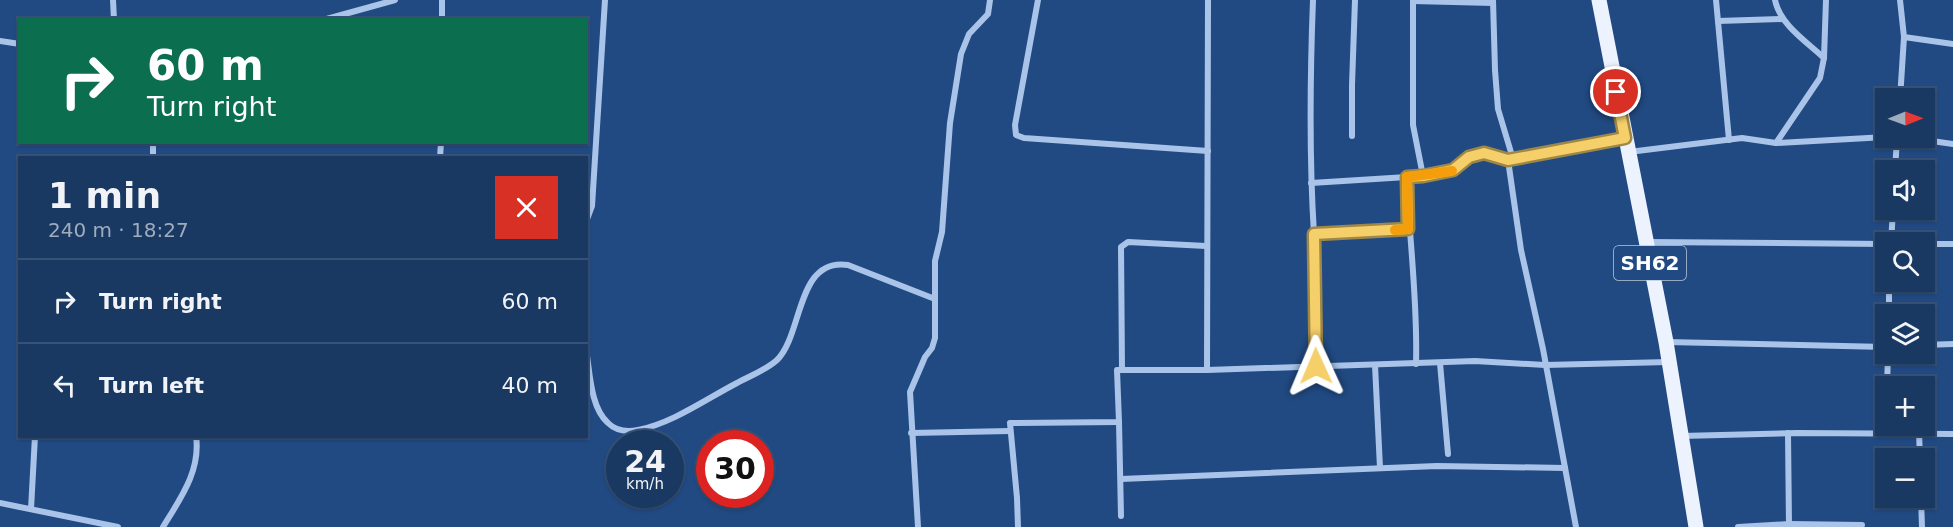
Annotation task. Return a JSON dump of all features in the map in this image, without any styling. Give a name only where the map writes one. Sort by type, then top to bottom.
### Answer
[{"type":"main road","name":"SH62","points":[[1599,0],[1670,362],[1696,527]]},
{"type":"street","points":[[113,0],[114,18]]},
{"type":"street","points":[[329,18],[377,2],[395,0]]},
{"type":"street","points":[[442,0],[442,18]]},
{"type":"street","points":[[588,217],[592,206],[605,0]]},
{"type":"street","points":[[918,527],[910,392],[925,357],[934,343],[935,261],[942,232],[948,133],[961,54],[969,34],[988,14],[990,0]]},
{"type":"street","points":[[1038,0],[1015,124],[1016,135],[1024,138],[1208,151]]},
{"type":"street","points":[[1207,370],[1208,0]]},
{"type":"street","points":[[1313,0],[1310,74],[1316,366]]},
{"type":"street","points":[[1352,136],[1355,0]]},
{"type":"street","points":[[1423,176],[1413,125],[1413,0],[1493,2],[1494,70],[1498,109],[1510,160],[1521,250],[1576,527]]},
{"type":"street","points":[[1716,0],[1729,140]]},
{"type":"street","points":[[1775,0],[1783,19],[1824,58]]},
{"type":"street","points":[[1776,143],[1820,78],[1824,58],[1826,0]]},
{"type":"street","points":[[1900,0],[1904,37],[1901,88]]},
{"type":"street","points":[[1718,21],[1783,19]]},
{"type":"street","points":[[1904,37],[1953,44]]},
{"type":"street","points":[[0,41],[18,44]]},
{"type":"street","points":[[1311,183],[1423,176],[1453,170],[1469,157],[1484,153],[1510,160],[1626,145],[1742,138],[1776,143],[1875,138]]},
{"type":"street","points":[[1935,141],[1953,144]]},
{"type":"street","points":[[1407,177],[1408,229],[1414,268],[1418,329],[1416,364]]},
{"type":"street","points":[[1314,234],[1408,229]]},
{"type":"street","points":[[1122,370],[1121,246],[1128,242],[1206,246]]},
{"type":"street","points":[[1646,242],[1875,244]]},
{"type":"street","points":[[1935,244],[1953,244]]},
{"type":"street","points":[[588,364],[594,396],[603,418],[622,431],[638,430],[678,415],[777,360],[788,342],[812,281],[827,267],[848,265],[935,299]]},
{"type":"street","points":[[1666,342],[1875,347]]},
{"type":"street","points":[[1935,345],[1953,344]]},
{"type":"street","points":[[1121,516],[1117,370],[1207,370],[1474,362],[1545,365],[1670,362]]},
{"type":"street","points":[[1440,363],[1448,454]]},
{"type":"street","points":[[1375,365],[1380,468]]},
{"type":"street","points":[[1018,527],[1010,423],[1119,422]]},
{"type":"street","points":[[1681,436],[1875,429]]},
{"type":"street","points":[[911,433],[1010,431]]},
{"type":"street","points":[[1788,433],[1789,526]]},
{"type":"street","points":[[1935,433],[1953,434]]},
{"type":"street","points":[[31,509],[35,438]]},
{"type":"street","points":[[163,527],[196,464],[196,438]]},
{"type":"street","points":[[1121,479],[1476,465],[1565,468]]},
{"type":"street","points":[[0,502],[118,527]]},
{"type":"street","points":[[1921,508],[1922,527]]},
{"type":"street","points":[[1738,527],[1862,525]]},
{"type":"slow traffic","points":[[1395,230],[1408,229],[1407,177],[1452,171]]},
{"type":"route","points":[[1316,366],[1314,234],[1408,229],[1407,177],[1453,170],[1469,157],[1484,153],[1508,160],[1625,138],[1616,92]]}]
